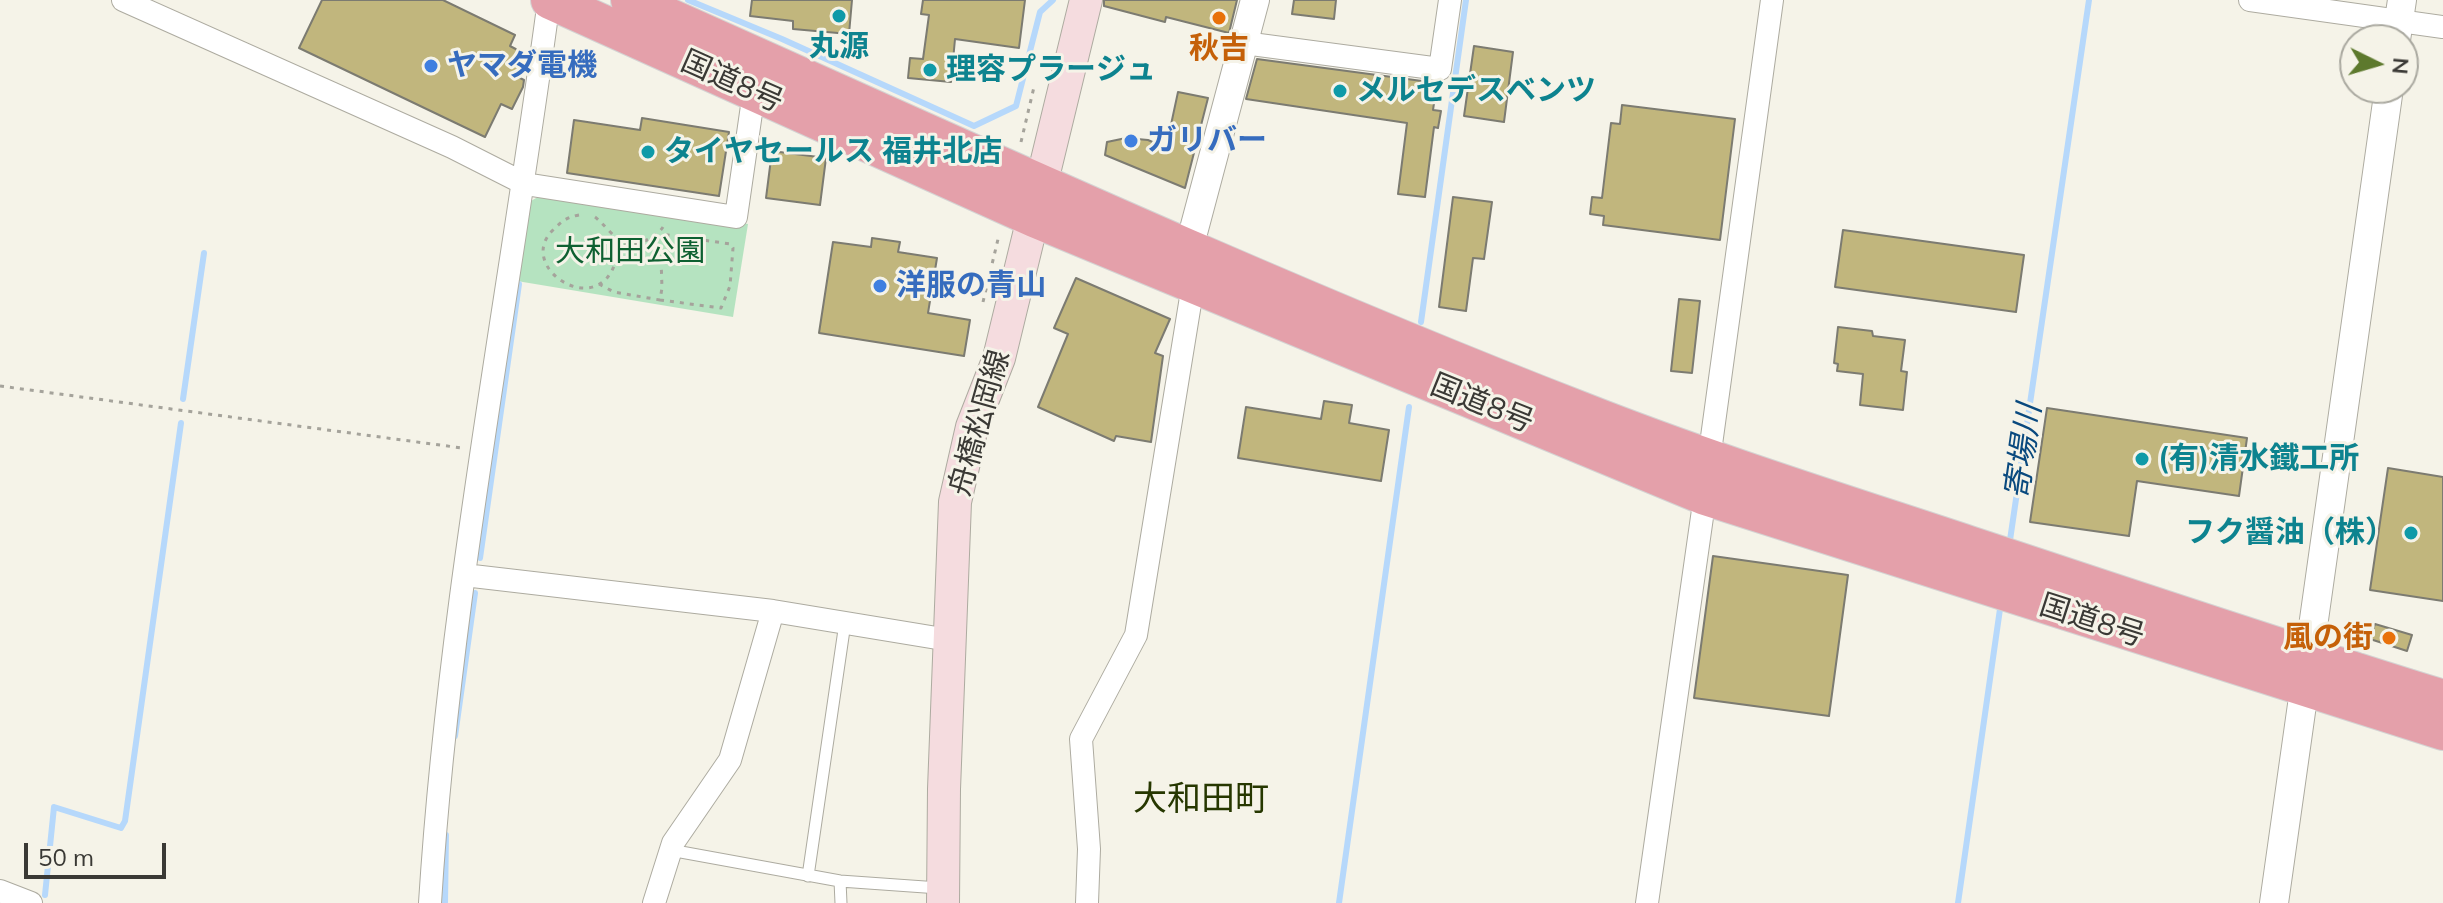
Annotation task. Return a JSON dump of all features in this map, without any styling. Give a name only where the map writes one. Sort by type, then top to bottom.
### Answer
[{"type":"highway","name":"国道8号","points":[[550,0],[754,92],[1037,201],[1191,266],[1705,496],[2307,673],[2443,699]]},
{"type":"highway","name":"国道8号","points":[[630,0],[1037,201]]},
{"type":"highway","name":"国道8号","points":[[1191,266],[1420,347],[1709,459],[2307,673],[2443,731]]},
{"type":"main road","name":"舟橋松岡線","points":[[943,896],[955,502],[972,427],[999,358],[1086,0]]},
{"type":"street","points":[[123,0],[452,147],[525,184],[736,217],[754,92]]},
{"type":"street","points":[[430,903],[454,638],[525,184],[550,0]]},
{"type":"street","points":[[1087,903],[1089,849],[1081,739],[1136,635],[1191,266],[1255,0]]},
{"type":"street","points":[[1244,43],[1440,69],[1450,0]]},
{"type":"street","points":[[1709,459],[1772,0]]},
{"type":"street","points":[[2250,0],[2443,27]]},
{"type":"street","points":[[2274,903],[2387,104]]},
{"type":"street","points":[[1647,903],[1705,496]]},
{"type":"street","points":[[464,575],[773,611],[949,640]]},
{"type":"street","points":[[654,903],[673,843],[730,760],[773,611]]},
{"type":"street","points":[[0,891],[31,903]]},
{"type":"lane","points":[[808,876],[845,623]]},
{"type":"lane","points":[[670,850],[808,876],[943,896]]},
{"type":"lane","points":[[840,881],[841,903]]},
{"type":"path","points":[[615,238],[616,262],[599,284],[578,288],[557,280],[546,265],[544,250],[548,234],[565,218],[578,215],[595,217],[623,243],[645,241],[658,233],[667,221]]},
{"type":"path","points":[[599,284],[614,292],[721,308],[730,286],[731,244],[658,233]]},
{"type":"path","points":[[645,241],[661,258],[660,300]]},
{"type":"path","points":[[0,386],[482,451]]},
{"type":"green space","name":"大和田公園","points":[[548,191],[748,224],[733,317],[517,281],[531,201]]},
{"type":"building","name":"ヤマダ電機","points":[[322,0],[443,0],[515,35],[510,46],[527,55],[518,77],[524,80],[523,87],[512,109],[501,104],[485,137],[299,48]]},
{"type":"building","points":[[752,0],[852,0],[849,34],[793,29],[793,21],[750,16]]},
{"type":"building","points":[[923,0],[1025,0],[1019,48],[955,39],[951,82],[908,78],[910,58],[923,59],[929,15],[921,14]]},
{"type":"building","points":[[1104,0],[1237,0],[1229,33],[1166,17],[1165,22],[1104,6]]},
{"type":"building","points":[[1294,0],[1336,0],[1334,19],[1292,14]]},
{"type":"building","points":[[1474,46],[1513,52],[1504,122],[1464,116]]},
{"type":"building","name":"メルセデスベンツ","points":[[1257,59],[1437,83],[1433,110],[1441,111],[1438,128],[1434,127],[1425,197],[1398,194],[1407,123],[1246,99]]},
{"type":"building","name":"ガリバー","points":[[1178,92],[1208,98],[1185,188],[1105,155],[1107,142],[1126,138],[1148,140],[1166,148]]},
{"type":"building","points":[[1622,105],[1735,119],[1720,240],[1603,225],[1604,216],[1590,214],[1592,197],[1602,198],[1611,123],[1620,124]]},
{"type":"building","name":"タイヤセールス 福井北店","points":[[642,118],[729,132],[719,196],[567,173],[574,120],[640,130]]},
{"type":"building","points":[[772,151],[826,158],[820,205],[766,198]]},
{"type":"building","points":[[1453,197],[1492,202],[1484,259],[1473,258],[1466,311],[1439,307]]},
{"type":"building","points":[[1843,230],[2024,255],[2016,312],[1835,287]]},
{"type":"building","name":"洋服の青山","points":[[872,238],[900,242],[898,252],[937,258],[928,313],[970,320],[964,356],[819,333],[833,242],[871,247]]},
{"type":"building","points":[[1076,278],[1170,319],[1155,353],[1163,356],[1151,442],[1116,436],[1114,441],[1038,407],[1068,334],[1054,328]]},
{"type":"building","points":[[1679,299],[1700,301],[1692,373],[1671,371]]},
{"type":"building","points":[[1838,327],[1872,331],[1873,336],[1905,340],[1901,371],[1907,372],[1903,410],[1860,405],[1863,374],[1837,371],[1838,364],[1834,363]]},
{"type":"building","points":[[1324,401],[1352,405],[1349,423],[1389,430],[1381,481],[1238,458],[1246,407],[1321,419]]},
{"type":"building","name":"(有)清水鐵工所","points":[[2047,408],[2247,438],[2239,496],[2137,481],[2129,536],[2030,522]]},
{"type":"building","name":"フク醤油（株）","points":[[2388,468],[2443,477],[2443,601],[2370,590]]},
{"type":"building","points":[[1713,556],[1848,575],[1829,716],[1694,698]]},
{"type":"building","points":[[2375,624],[2412,635],[2407,651],[2370,639]]},
{"type":"waterway","points":[[688,0],[974,126],[1016,106],[1040,12],[1053,0]]},
{"type":"waterway","points":[[1421,322],[1466,0]]},
{"type":"waterway","name":"寄場川","points":[[2009,547],[2089,0]]},
{"type":"waterway","points":[[183,399],[204,253]]},
{"type":"waterway","points":[[480,558],[519,284]]},
{"type":"waterway","points":[[1339,903],[1409,407]]},
{"type":"waterway","points":[[45,895],[54,807],[121,828],[125,821],[181,423]]},
{"type":"waterway","points":[[455,736],[475,593]]},
{"type":"waterway","name":"寄場川","points":[[1958,903],[2001,602]]},
{"type":"waterway","points":[[445,903],[446,835]]},
{"type":"place","name":"丸源","points":[[839,16]]},
{"type":"place","name":"秋吉","points":[[1219,18]]},
{"type":"place","name":"ヤマダ電機","points":[[431,66]]},
{"type":"place","name":"理容プラージュ","points":[[930,70]]},
{"type":"place","name":"メルセデスベンツ","points":[[1340,91]]},
{"type":"place","name":"ガリバー","points":[[1131,141]]},
{"type":"place","name":"タイヤセールス 福井北店","points":[[648,152]]},
{"type":"place","name":"洋服の青山","points":[[880,286]]},
{"type":"place","name":"(有)清水鐵工所","points":[[2142,459]]},
{"type":"place","name":"フク醤油（株）","points":[[2411,533]]},
{"type":"place","name":"風の街","points":[[2389,638]]},
{"type":"district","name":"大和田町","points":[[1201,800]]}]
